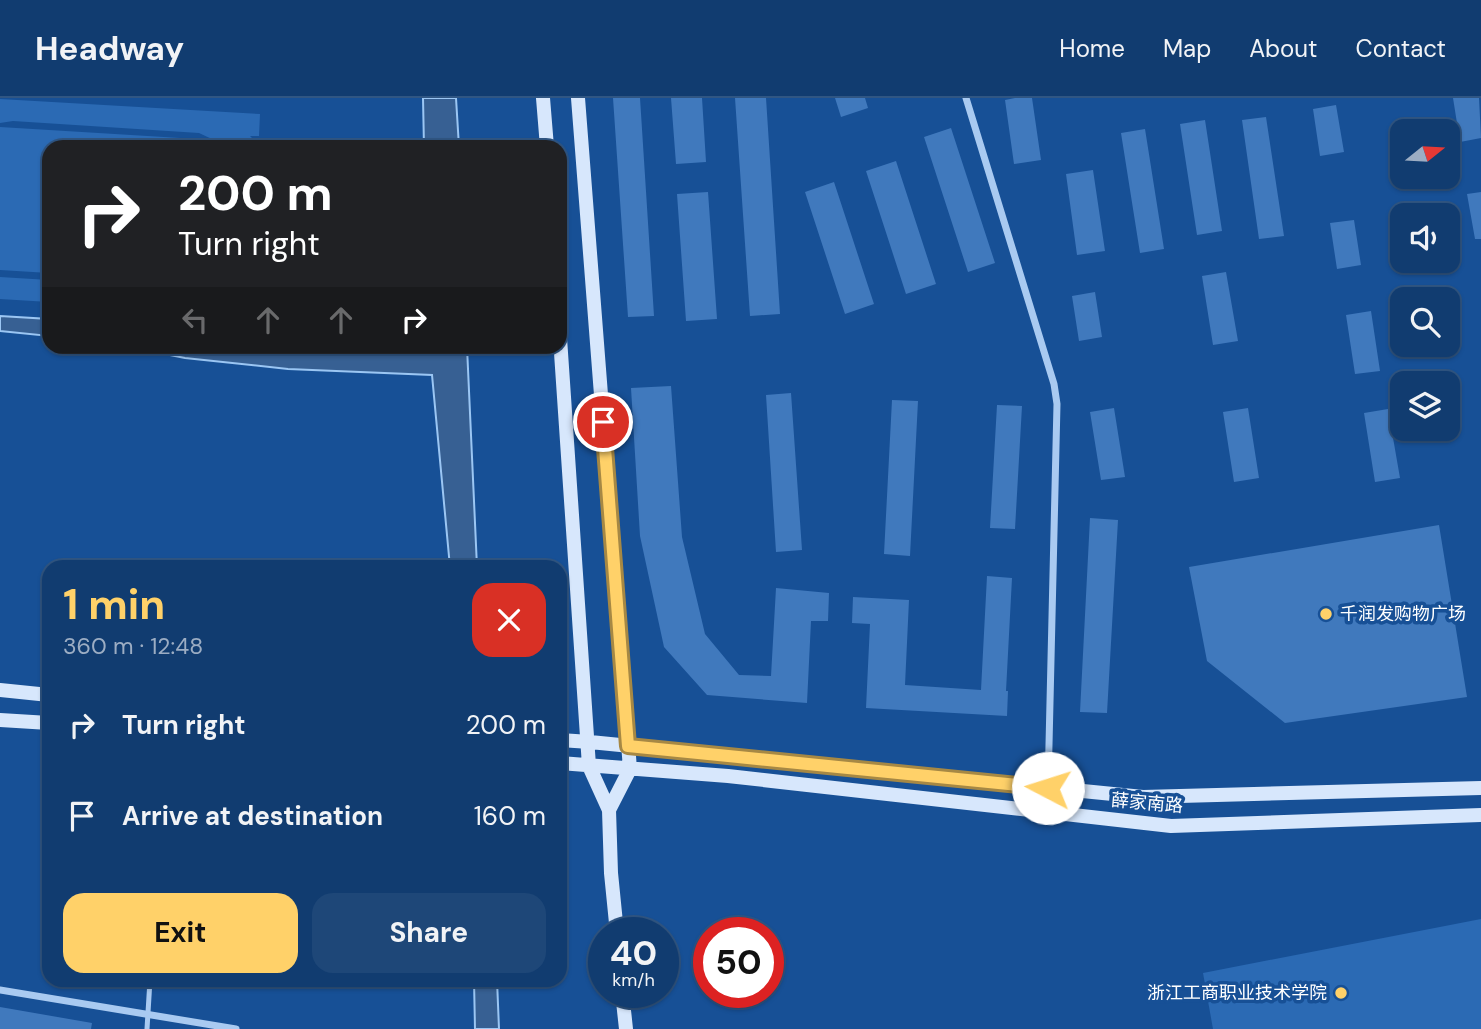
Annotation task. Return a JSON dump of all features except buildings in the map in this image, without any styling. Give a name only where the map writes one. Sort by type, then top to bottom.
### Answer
[{"type":"main road","points":[[544,98],[547,140]]},
{"type":"main road","points":[[578,98],[628,746],[629,769],[609,810]]},
{"type":"main road","points":[[561,354],[589,766],[609,810],[615,917]]},
{"type":"main road","points":[[0,690],[42,694]]},
{"type":"main road","points":[[0,720],[42,723]]},
{"type":"main road","name":"薛家南路","points":[[567,740],[1143,797],[1481,788]]},
{"type":"main road","name":"薛家南路","points":[[567,764],[728,776],[1171,826],[1481,815]]},
{"type":"main road","points":[[624,1008],[626,1029]]},
{"type":"street","points":[[966,98],[1050,372],[1057,404],[1048,788]]},
{"type":"street","points":[[0,990],[236,1029]]},
{"type":"lane","points":[[147,1029],[149,987]]},
{"type":"shaded area","points":[[423,98],[456,98],[459,140],[424,140]]},
{"type":"shaded area","points":[[0,99],[260,114],[259,136],[250,136],[254,140],[214,140],[199,133],[13,121],[0,123]]},
{"type":"shaded area","points":[[0,127],[213,140],[42,140],[42,273],[0,270]]},
{"type":"shaded area","points":[[0,277],[42,280],[42,302],[0,299]]},
{"type":"shaded area","points":[[0,316],[42,319],[42,335],[0,331]]},
{"type":"shaded area","points":[[165,354],[467,354],[477,560],[449,560],[432,375],[288,369]]},
{"type":"shaded area","name":"浙江工商职业技术学院","points":[[1481,919],[1481,1029],[1213,1029],[1203,973]]},
{"type":"shaded area","points":[[474,987],[497,987],[499,1029],[475,1029]]},
{"type":"place","name":"千润发购物广场","points":[[1326,614]]},
{"type":"place","name":"浙江工商职业技术学院","points":[[1341,993]]},
{"type":"route","points":[[603,422],[628,746],[1048,788]]}]
